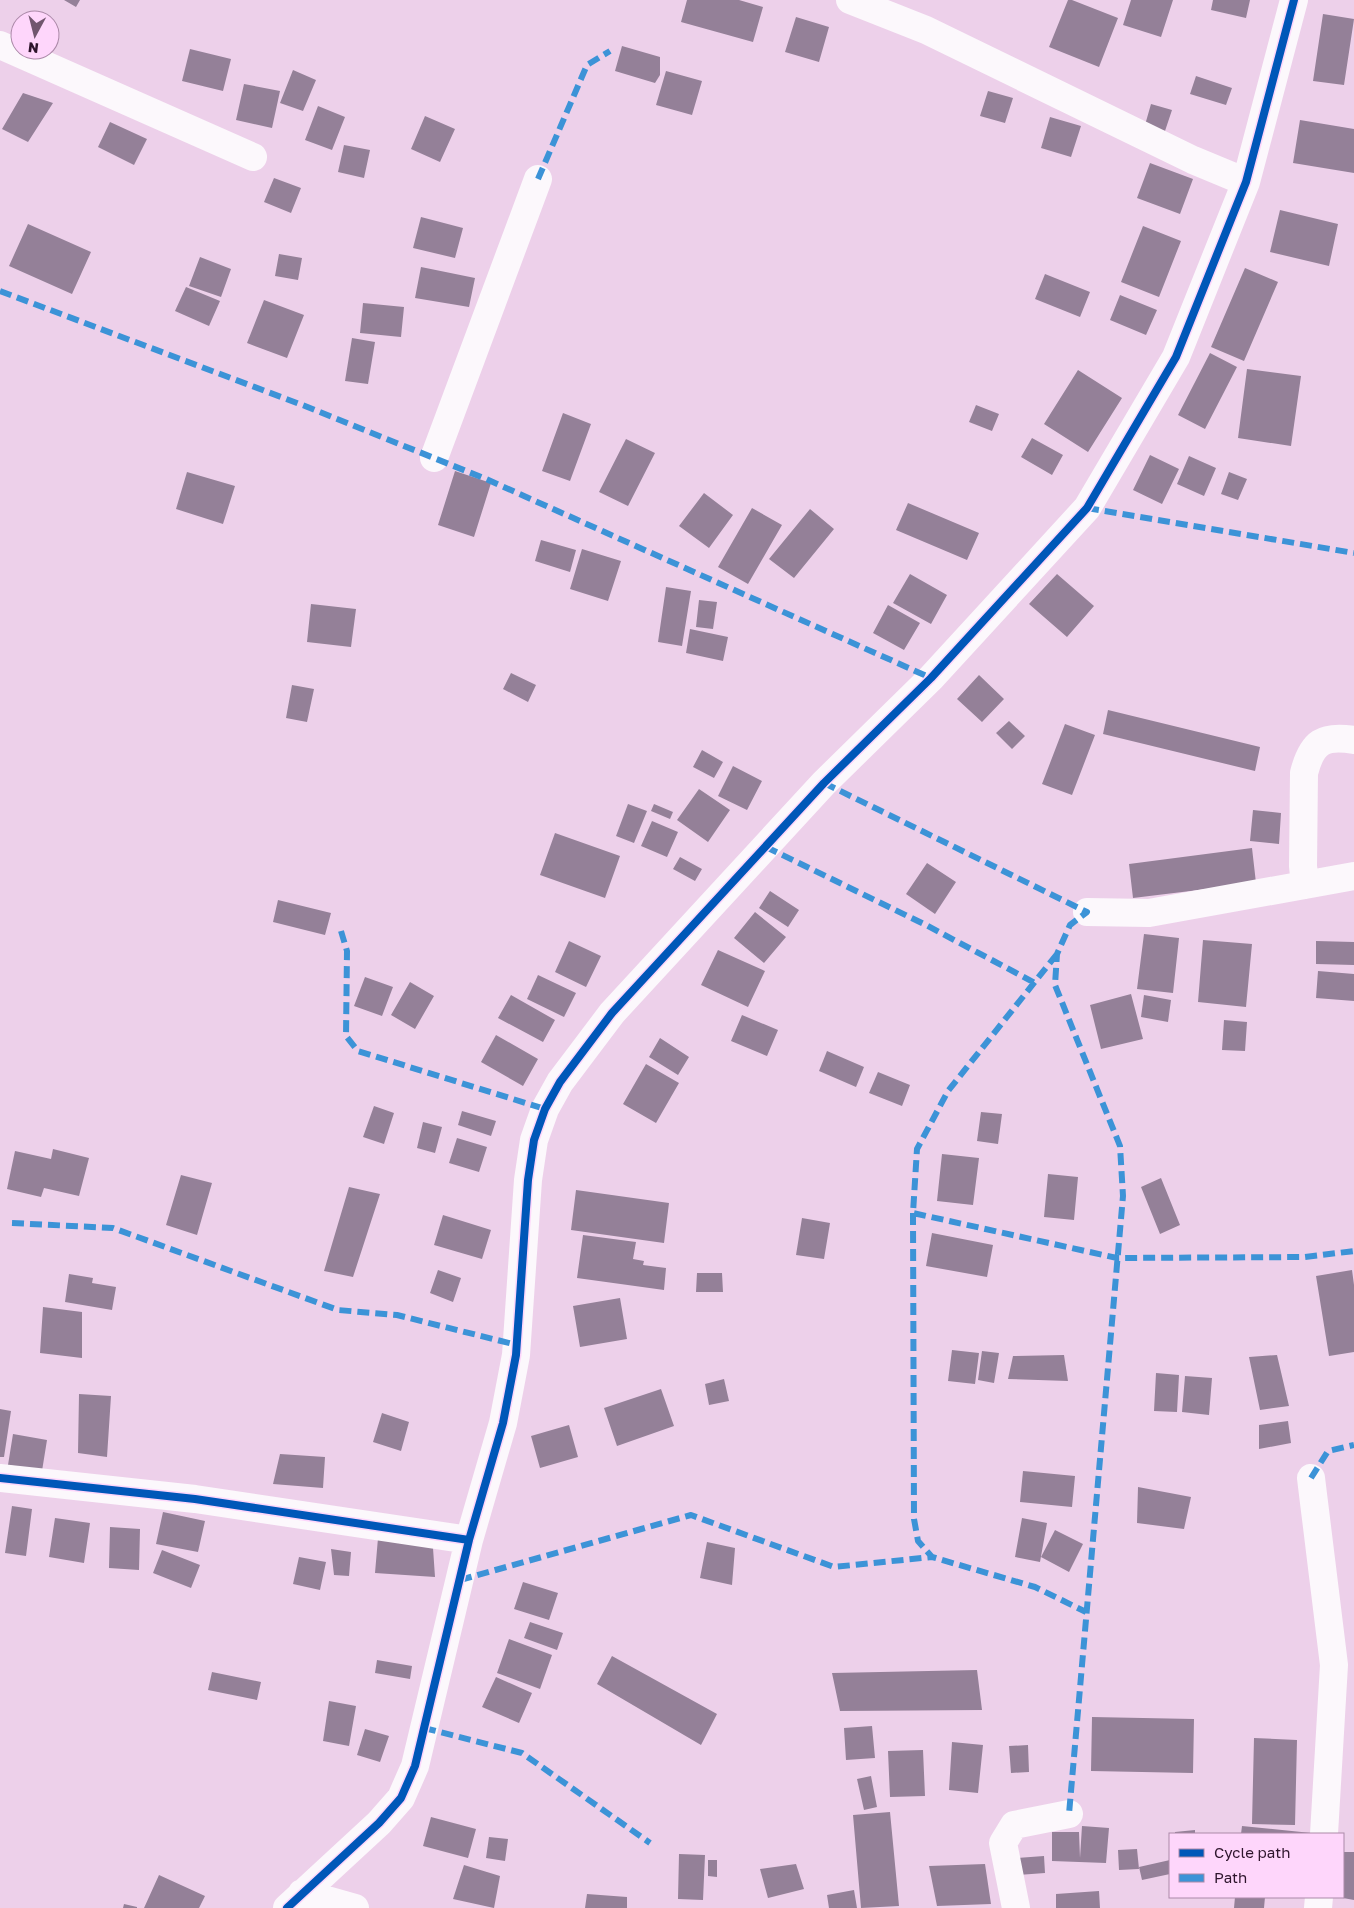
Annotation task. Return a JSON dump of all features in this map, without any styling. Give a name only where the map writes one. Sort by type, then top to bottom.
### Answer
[{"type":"street","points":[[850,0],[926,30],[1193,160],[1246,182]]},
{"type":"street","points":[[295,1901],[402,1798],[415,1766],[469,1540],[503,1423],[516,1355],[528,1180],[534,1140],[545,1109],[560,1082],[619,1005],[824,783],[931,678],[1087,508],[1176,357],[1246,182],[1294,0]]},
{"type":"street","points":[[0,45],[254,157]]},
{"type":"street","points":[[434,458],[538,179]]},
{"type":"street","points":[[1305,885],[1303,866],[1304,773],[1308,758],[1316,744],[1327,739],[1354,740]]},
{"type":"street","points":[[1087,912],[1149,913],[1354,876]]},
{"type":"street","points":[[0,1478],[195,1499],[469,1540]]},
{"type":"street","points":[[1311,1478],[1334,1665],[1324,1833]]},
{"type":"street","points":[[1016,1908],[1003,1844],[1014,1825],[1069,1814]]},
{"type":"street","points":[[295,1901],[355,1908]]},
{"type":"building","points":[[64,0],[80,0],[76,7]]},
{"type":"building","points":[[687,0],[739,0],[763,7],[753,42],[681,22]]},
{"type":"building","points":[[1068,0],[1118,18],[1099,67],[1049,47]]},
{"type":"building","points":[[1131,0],[1173,0],[1161,37],[1123,25]]},
{"type":"building","points":[[1213,0],[1250,0],[1246,18],[1211,10]]},
{"type":"building","points":[[1323,14],[1354,19],[1344,85],[1313,81]]},
{"type":"building","points":[[796,17],[829,27],[819,62],[785,52]]},
{"type":"building","points":[[622,46],[660,57],[660,75],[655,83],[615,71]]},
{"type":"building","points":[[190,49],[231,59],[223,91],[182,81]]},
{"type":"building","points":[[293,70],[316,80],[303,111],[280,103]]},
{"type":"building","points":[[666,71],[702,81],[692,115],[656,105]]},
{"type":"building","points":[[1196,76],[1232,88],[1226,105],[1190,94]]},
{"type":"building","points":[[244,84],[280,91],[272,128],[236,120]]},
{"type":"building","points":[[988,91],[1013,98],[1005,123],[980,116]]},
{"type":"building","points":[[23,93],[53,103],[28,142],[2,129]]},
{"type":"building","points":[[1151,104],[1172,110],[1165,131],[1145,125]]},
{"type":"building","points":[[318,106],[345,117],[332,150],[305,140]]},
{"type":"building","points":[[425,116],[455,129],[440,162],[411,149]]},
{"type":"building","points":[[1050,117],[1081,126],[1071,157],[1041,148]]},
{"type":"building","points":[[1300,120],[1354,129],[1354,173],[1293,163]]},
{"type":"building","points":[[110,122],[147,139],[134,165],[98,147]]},
{"type":"building","points":[[344,145],[370,150],[364,178],[338,172]]},
{"type":"building","points":[[1150,163],[1193,179],[1180,214],[1137,198]]},
{"type":"building","points":[[274,178],[301,188],[291,213],[264,202]]},
{"type":"building","points":[[1280,210],[1338,224],[1329,266],[1270,252]]},
{"type":"building","points":[[421,217],[463,228],[455,258],[413,248]]},
{"type":"building","points":[[28,224],[91,252],[72,294],[9,266]]},
{"type":"building","points":[[1143,226],[1181,241],[1159,297],[1121,282]]},
{"type":"building","points":[[279,254],[302,258],[298,280],[275,276]]},
{"type":"building","points":[[200,257],[231,269],[221,297],[189,286]]},
{"type":"building","points":[[421,267],[475,278],[469,307],[415,298]]},
{"type":"building","points":[[1245,268],[1278,282],[1244,361],[1211,347]]},
{"type":"building","points":[[1045,274],[1090,292],[1080,317],[1035,299]]},
{"type":"building","points":[[186,287],[220,301],[209,326],[175,311]]},
{"type":"building","points":[[1120,295],[1157,310],[1146,335],[1110,320]]},
{"type":"building","points":[[264,300],[304,315],[287,358],[247,343]]},
{"type":"building","points":[[363,303],[404,307],[401,337],[360,333]]},
{"type":"building","points":[[352,338],[375,342],[368,384],[345,381]]},
{"type":"building","points":[[1210,353],[1237,367],[1205,429],[1178,415]]},
{"type":"building","points":[[1247,369],[1301,376],[1291,446],[1238,438]]},
{"type":"building","points":[[1078,370],[1122,398],[1088,452],[1044,424]]},
{"type":"building","points":[[976,405],[999,414],[992,431],[969,422]]},
{"type":"building","points":[[563,413],[591,424],[570,481],[542,471]]},
{"type":"building","points":[[1032,438],[1063,455],[1052,475],[1021,457]]},
{"type":"building","points":[[626,439],[655,453],[628,506],[599,492]]},
{"type":"building","points":[[1150,455],[1179,469],[1162,504],[1133,490]]},
{"type":"building","points":[[1189,456],[1216,468],[1204,496],[1177,484]]},
{"type":"building","points":[[455,471],[491,483],[474,537],[438,525]]},
{"type":"building","points":[[187,472],[235,486],[223,524],[176,509]]},
{"type":"building","points":[[1229,472],[1247,479],[1238,500],[1221,494]]},
{"type":"building","points":[[704,493],[733,515],[709,548],[679,526]]},
{"type":"building","points":[[908,503],[979,533],[967,560],[896,530]]},
{"type":"building","points":[[752,508],[782,525],[748,584],[718,567]]},
{"type":"building","points":[[810,509],[834,529],[794,578],[769,559]]},
{"type":"building","points":[[541,540],[576,550],[570,572],[535,561]]},
{"type":"building","points":[[582,549],[621,561],[608,601],[570,589]]},
{"type":"building","points":[[910,574],[947,595],[931,624],[893,603]]},
{"type":"building","points":[[1057,574],[1094,606],[1067,637],[1029,604]]},
{"type":"building","points":[[666,587],[691,591],[682,646],[658,642]]},
{"type":"building","points":[[699,600],[717,602],[713,629],[696,627]]},
{"type":"building","points":[[311,604],[356,609],[351,647],[307,642]]},
{"type":"building","points":[[888,605],[920,623],[904,650],[873,633]]},
{"type":"building","points":[[690,629],[728,637],[723,661],[686,653]]},
{"type":"building","points":[[511,673],[536,685],[528,702],[503,689]]},
{"type":"building","points":[[979,675],[1004,699],[982,722],[957,699]]},
{"type":"building","points":[[292,685],[314,689],[307,722],[286,718]]},
{"type":"building","points":[[1108,710],[1260,747],[1255,771],[1103,734]]},
{"type":"building","points":[[1009,721],[1025,736],[1012,749],[996,733]]},
{"type":"building","points":[[1065,724],[1095,735],[1072,795],[1042,784]]},
{"type":"building","points":[[702,750],[723,762],[714,778],[693,767]]},
{"type":"building","points":[[733,766],[762,781],[747,810],[718,796]]},
{"type":"building","points":[[699,789],[730,810],[708,842],[677,820]]},
{"type":"building","points":[[628,804],[647,811],[634,843],[616,836]]},
{"type":"building","points":[[654,804],[673,812],[670,819],[651,811]]},
{"type":"building","points":[[1253,810],[1281,813],[1279,844],[1250,841]]},
{"type":"building","points":[[652,821],[678,832],[667,857],[641,846]]},
{"type":"building","points":[[555,833],[620,856],[605,898],[540,875]]},
{"type":"building","points":[[1252,848],[1256,883],[1133,898],[1129,864]]},
{"type":"building","points":[[680,857],[702,869],[695,881],[673,869]]},
{"type":"building","points":[[927,863],[956,882],[935,914],[906,894]]},
{"type":"building","points":[[770,891],[799,910],[788,927],[759,908]]},
{"type":"building","points":[[278,900],[331,913],[325,935],[273,922]]},
{"type":"building","points":[[755,912],[786,937],[764,963],[734,938]]},
{"type":"building","points":[[1144,934],[1179,938],[1173,993],[1137,989]]},
{"type":"building","points":[[1203,940],[1252,944],[1246,1007],[1198,1002]]},
{"type":"building","points":[[569,941],[601,956],[586,987],[555,972]]},
{"type":"building","points":[[1316,941],[1354,942],[1354,965],[1316,964]]},
{"type":"building","points":[[718,950],[765,971],[748,1007],[701,985]]},
{"type":"building","points":[[1318,971],[1354,974],[1354,1001],[1316,998]]},
{"type":"building","points":[[538,975],[576,993],[564,1017],[527,999]]},
{"type":"building","points":[[365,977],[393,987],[382,1016],[354,1006]]},
{"type":"building","points":[[410,982],[434,996],[415,1029],[391,1015]]},
{"type":"building","points":[[1131,994],[1143,1039],[1101,1049],[1090,1005]]},
{"type":"building","points":[[511,995],[555,1020],[543,1042],[498,1018]]},
{"type":"building","points":[[1144,995],[1171,1000],[1168,1022],[1141,1017]]},
{"type":"building","points":[[742,1015],[778,1030],[767,1056],[731,1041]]},
{"type":"building","points":[[1224,1020],[1247,1022],[1245,1051],[1222,1050]]},
{"type":"building","points":[[496,1035],[538,1059],[523,1086],[481,1062]]},
{"type":"building","points":[[660,1038],[689,1057],[678,1075],[649,1057]]},
{"type":"building","points":[[827,1051],[864,1067],[856,1087],[819,1071]]},
{"type":"building","points":[[646,1064],[679,1083],[656,1123],[623,1104]]},
{"type":"building","points":[[878,1072],[910,1085],[902,1106],[869,1093]]},
{"type":"building","points":[[374,1106],[394,1113],[384,1144],[363,1137]]},
{"type":"building","points":[[462,1111],[496,1121],[491,1136],[458,1125]]},
{"type":"building","points":[[981,1112],[1002,1114],[998,1144],[977,1141]]},
{"type":"building","points":[[423,1122],[442,1127],[435,1153],[417,1148]]},
{"type":"building","points":[[457,1138],[487,1147],[479,1172],[449,1163]]},
{"type":"building","points":[[53,1149],[89,1158],[79,1196],[44,1188],[41,1197],[7,1189],[15,1151],[51,1159]]},
{"type":"building","points":[[942,1154],[979,1158],[973,1205],[937,1201]]},
{"type":"building","points":[[1048,1174],[1078,1177],[1074,1220],[1044,1217]]},
{"type":"building","points":[[181,1175],[212,1183],[197,1235],[166,1225]]},
{"type":"building","points":[[1161,1178],[1180,1225],[1160,1234],[1141,1187]]},
{"type":"building","points":[[349,1187],[380,1194],[353,1277],[324,1271]]},
{"type":"building","points":[[576,1190],[669,1203],[664,1243],[571,1230]]},
{"type":"building","points":[[443,1215],[491,1230],[482,1259],[434,1245]]},
{"type":"building","points":[[802,1218],[830,1223],[824,1259],[796,1255]]},
{"type":"building","points":[[932,1233],[993,1245],[987,1277],[926,1266]]},
{"type":"building","points":[[583,1235],[636,1242],[633,1259],[644,1261],[643,1265],[666,1268],[664,1290],[577,1278]]},
{"type":"building","points":[[438,1270],[461,1278],[453,1302],[430,1293]]},
{"type":"building","points":[[1352,1270],[1354,1285],[1354,1352],[1329,1356],[1316,1276]]},
{"type":"building","points":[[697,1273],[722,1273],[723,1292],[696,1292]]},
{"type":"building","points":[[69,1274],[93,1278],[92,1283],[116,1287],[112,1310],[65,1302]]},
{"type":"building","points":[[620,1298],[627,1339],[580,1347],[573,1306]]},
{"type":"building","points":[[43,1307],[82,1312],[82,1358],[40,1353]]},
{"type":"building","points":[[952,1350],[979,1353],[975,1384],[948,1381]]},
{"type":"building","points":[[982,1351],[999,1353],[994,1383],[978,1380]]},
{"type":"building","points":[[1064,1355],[1068,1381],[1008,1379],[1013,1356]]},
{"type":"building","points":[[1277,1355],[1289,1406],[1260,1410],[1249,1357]]},
{"type":"building","points":[[1156,1373],[1179,1375],[1177,1412],[1154,1411]]},
{"type":"building","points":[[1185,1376],[1212,1378],[1209,1415],[1182,1412]]},
{"type":"building","points":[[724,1379],[729,1401],[709,1405],[705,1384]]},
{"type":"building","points":[[661,1389],[674,1426],[617,1446],[604,1408]]},
{"type":"building","points":[[79,1394],[111,1396],[107,1457],[78,1453]]},
{"type":"building","points":[[0,1409],[11,1411],[4,1457],[0,1457]]},
{"type":"building","points":[[382,1413],[409,1422],[401,1451],[373,1442]]},
{"type":"building","points":[[1288,1421],[1291,1443],[1259,1449],[1259,1425]]},
{"type":"building","points":[[569,1425],[578,1457],[540,1468],[531,1436]]},
{"type":"building","points":[[13,1434],[47,1440],[42,1471],[8,1465]]},
{"type":"building","points":[[280,1454],[325,1457],[323,1488],[273,1484]]},
{"type":"building","points":[[1023,1471],[1075,1476],[1072,1507],[1020,1502]]},
{"type":"building","points":[[1138,1487],[1191,1497],[1184,1529],[1137,1523]]},
{"type":"building","points":[[12,1506],[32,1509],[26,1556],[5,1553]]},
{"type":"building","points":[[163,1512],[205,1521],[198,1552],[156,1544]]},
{"type":"building","points":[[55,1518],[90,1523],[84,1563],[49,1557]]},
{"type":"building","points":[[1022,1518],[1047,1523],[1040,1562],[1015,1557]]},
{"type":"building","points":[[110,1527],[140,1529],[139,1570],[109,1568]]},
{"type":"building","points":[[1055,1530],[1083,1544],[1069,1572],[1041,1557]]},
{"type":"building","points":[[378,1538],[433,1548],[435,1577],[375,1573]]},
{"type":"building","points":[[707,1542],[735,1548],[732,1585],[700,1578]]},
{"type":"building","points":[[331,1549],[351,1552],[349,1576],[334,1575]]},
{"type":"building","points":[[162,1550],[200,1565],[191,1588],[153,1573]]},
{"type":"building","points":[[299,1557],[326,1562],[320,1590],[293,1584]]},
{"type":"building","points":[[523,1582],[558,1593],[549,1620],[514,1609]]},
{"type":"building","points":[[530,1622],[563,1633],[557,1650],[524,1638]]},
{"type":"building","points":[[509,1639],[552,1655],[540,1689],[497,1673]]},
{"type":"building","points":[[612,1656],[717,1714],[701,1745],[597,1684]]},
{"type":"building","points":[[377,1660],[412,1666],[410,1679],[375,1673]]},
{"type":"building","points":[[977,1670],[982,1710],[840,1711],[832,1673]]},
{"type":"building","points":[[212,1672],[261,1682],[257,1700],[208,1690]]},
{"type":"building","points":[[496,1677],[532,1693],[519,1723],[482,1707]]},
{"type":"building","points":[[329,1701],[356,1706],[349,1746],[323,1741]]},
{"type":"building","points":[[1092,1717],[1194,1719],[1193,1773],[1091,1771]]},
{"type":"building","points":[[872,1726],[875,1758],[846,1760],[844,1728]]},
{"type":"building","points":[[365,1729],[389,1736],[380,1762],[357,1755]]},
{"type":"building","points":[[1254,1738],[1297,1740],[1295,1825],[1252,1824]]},
{"type":"building","points":[[952,1742],[983,1745],[978,1793],[949,1790]]},
{"type":"building","points":[[1028,1745],[1029,1772],[1011,1773],[1009,1746]]},
{"type":"building","points":[[923,1750],[925,1796],[890,1797],[888,1751]]},
{"type":"building","points":[[871,1776],[877,1807],[864,1810],[857,1779]]},
{"type":"building","points":[[890,1812],[899,1906],[861,1908],[853,1815]]},
{"type":"building","points":[[431,1817],[476,1829],[468,1858],[423,1846]]},
{"type":"building","points":[[1082,1826],[1109,1828],[1106,1863],[1052,1861],[1052,1832],[1079,1832],[1080,1858]]},
{"type":"building","points":[[1242,1826],[1311,1833],[1241,1833]]},
{"type":"building","points":[[1195,1830],[1195,1833],[1175,1832]]},
{"type":"building","points":[[489,1837],[508,1839],[505,1861],[486,1858]]},
{"type":"building","points":[[1137,1849],[1139,1869],[1119,1870],[1118,1850]]},
{"type":"building","points":[[1344,1852],[1354,1852],[1354,1900],[1343,1898]]},
{"type":"building","points":[[679,1854],[705,1855],[703,1900],[678,1899]]},
{"type":"building","points":[[1044,1856],[1045,1873],[1018,1875],[1017,1858]]},
{"type":"building","points":[[708,1860],[717,1860],[717,1877],[708,1876]]},
{"type":"building","points":[[1169,1860],[1169,1874],[1142,1880],[1139,1867]]},
{"type":"building","points":[[796,1864],[804,1889],[768,1898],[760,1869]]},
{"type":"building","points":[[985,1864],[991,1904],[937,1906],[929,1866]]},
{"type":"building","points":[[464,1865],[500,1876],[494,1908],[453,1899]]},
{"type":"building","points":[[159,1875],[205,1896],[199,1908],[144,1908]]},
{"type":"building","points":[[854,1890],[857,1908],[829,1908],[827,1895]]},
{"type":"building","points":[[1099,1891],[1100,1908],[1056,1908],[1056,1894]]},
{"type":"building","points":[[587,1894],[627,1897],[627,1908],[585,1908]]},
{"type":"building","points":[[1235,1898],[1265,1898],[1264,1908],[1234,1908]]},
{"type":"building","points":[[124,1904],[137,1907],[137,1908],[123,1908]]},
{"type":"marked path","points":[[538,179],[587,65],[610,51]]},
{"type":"marked path","points":[[0,291],[305,406],[486,479],[931,678]]},
{"type":"marked path","points":[[1087,508],[1354,553]]},
{"type":"marked path","points":[[824,783],[1087,912],[1070,925],[1057,954],[1055,985],[1120,1146],[1123,1196],[1069,1814]]},
{"type":"marked path","points":[[766,847],[926,925],[1035,983]]},
{"type":"marked path","points":[[341,931],[347,951],[346,1036],[358,1051],[545,1109]]},
{"type":"marked path","points":[[1057,954],[948,1091],[917,1149],[913,1213],[1117,1258],[1305,1257],[1354,1251]]},
{"type":"marked path","points":[[913,1213],[914,1519],[918,1541],[932,1557],[1035,1587],[1086,1612]]},
{"type":"marked path","points":[[12,1223],[113,1228],[338,1310],[397,1315],[517,1345]]},
{"type":"marked path","points":[[1311,1478],[1328,1451],[1354,1445]]},
{"type":"marked path","points":[[460,1580],[691,1515],[834,1567],[932,1557]]},
{"type":"marked path","points":[[424,1728],[522,1753],[650,1843]]},
{"type":"cycle path","points":[[287,1908],[379,1823],[401,1798],[415,1766],[469,1540],[503,1423],[516,1355],[528,1180],[534,1140],[545,1109],[560,1082],[612,1013],[824,783],[931,678],[1087,508],[1176,357],[1246,182],[1294,0]]},
{"type":"cycle path","points":[[0,1478],[195,1499],[469,1540]]}]
